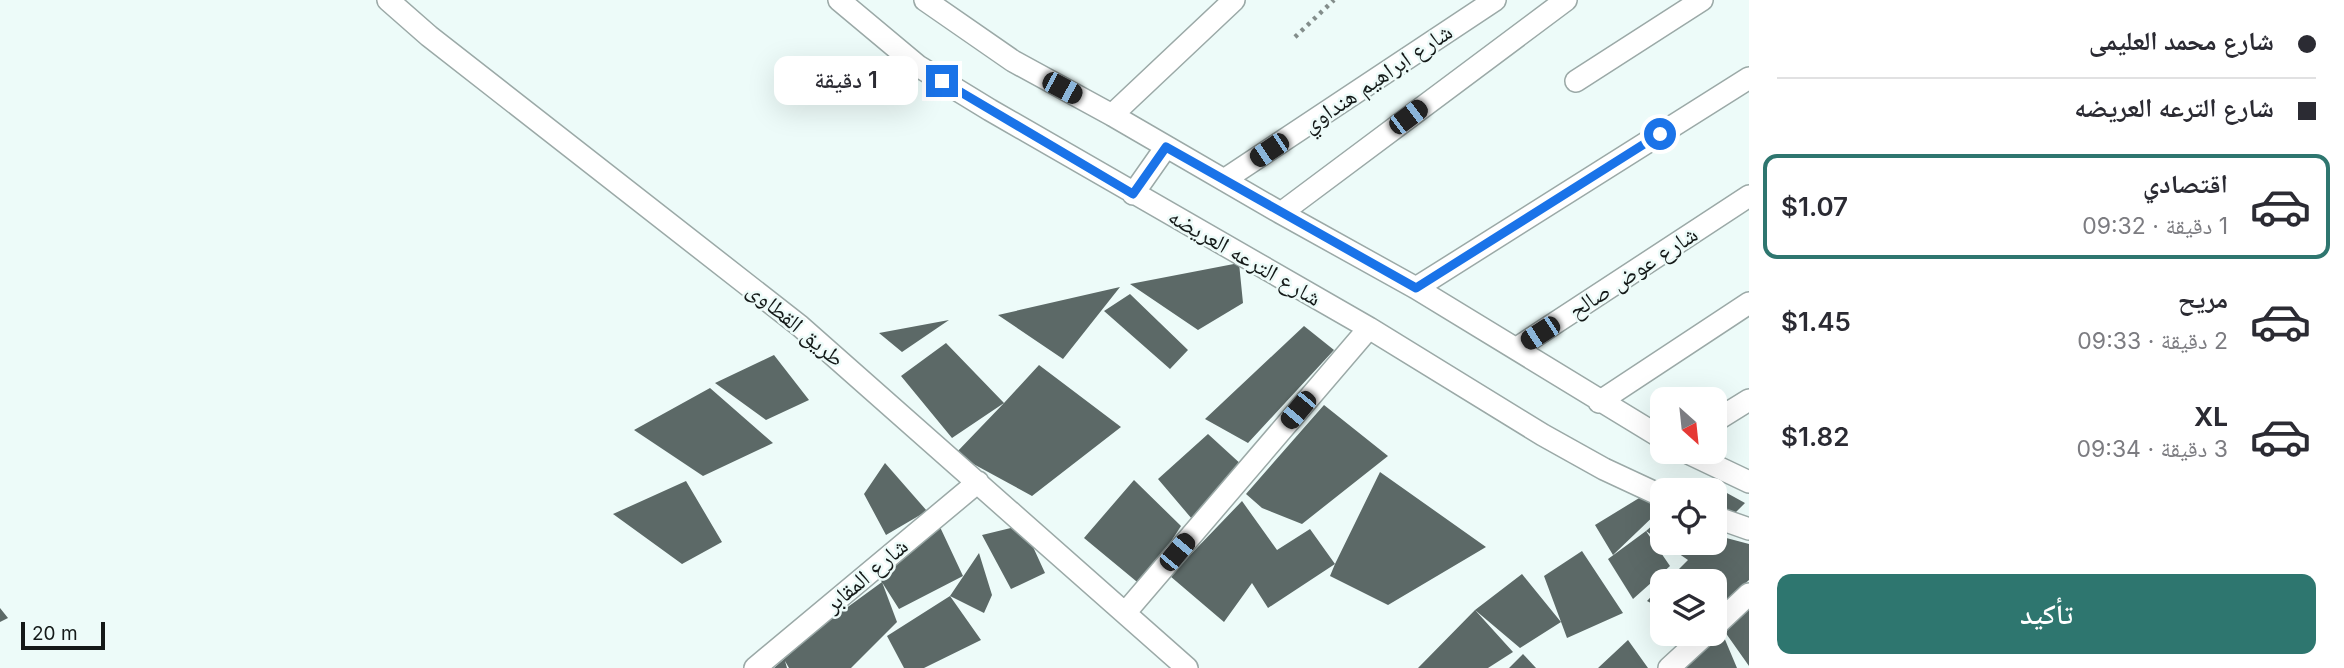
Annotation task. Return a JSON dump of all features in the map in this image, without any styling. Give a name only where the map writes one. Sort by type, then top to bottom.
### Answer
[{"type":"street","name":"طريق القطاوى","points":[[388,0],[429,36],[800,326],[1187,668]]},
{"type":"street","name":"شارع الترعه العريضه","points":[[839,0],[918,66],[1133,194],[1369,328],[1544,435],[1604,469],[1650,490]]},
{"type":"street","points":[[925,0],[1013,61],[1112,114],[1416,288],[1650,431]]},
{"type":"street","points":[[1112,114],[1234,0]]},
{"type":"street","name":"شارع ابراهيم هنداوي","points":[[1224,180],[1495,0]]},
{"type":"street","points":[[1576,81],[1702,0]]},
{"type":"street","points":[[1281,213],[1558,2]]},
{"type":"street","points":[[1416,288],[1749,78]]},
{"type":"street","points":[[1133,194],[1166,147]]},
{"type":"street","name":"شارع عوض صالح","points":[[1517,348],[1749,196]]},
{"type":"street","points":[[1599,402],[1745,314]]},
{"type":"street","points":[[1125,613],[1369,328]]},
{"type":"street","points":[[1727,414],[1749,400]]},
{"type":"street","points":[[1711,464],[1749,482]]},
{"type":"street","name":"شارع المقابر","points":[[755,668],[978,482]]},
{"type":"street","points":[[1727,521],[1749,529]]},
{"type":"street","points":[[1727,615],[1749,594]]},
{"type":"street","points":[[1669,668],[1693,646]]},
{"type":"path","points":[[1295,37],[1334,0]]},
{"type":"building","points":[[1239,263],[1243,303],[1198,330],[1130,284]]},
{"type":"building","points":[[1120,287],[1063,359],[998,315]]},
{"type":"building","points":[[1130,294],[1188,350],[1170,369],[1104,311]]},
{"type":"building","points":[[949,320],[902,352],[879,333]]},
{"type":"building","points":[[1304,326],[1334,350],[1248,443],[1205,419]]},
{"type":"building","points":[[946,343],[1004,403],[952,438],[901,376]]},
{"type":"building","points":[[774,355],[809,400],[766,420],[715,383]]},
{"type":"building","points":[[1039,365],[1121,427],[1032,496],[955,454]]},
{"type":"building","points":[[710,388],[773,443],[703,476],[634,430]]},
{"type":"building","points":[[1324,405],[1388,456],[1302,524],[1262,508],[1246,494]]},
{"type":"building","points":[[1208,434],[1243,466],[1192,519],[1158,479]]},
{"type":"building","points":[[885,463],[927,511],[886,535],[864,494]]},
{"type":"building","points":[[1380,472],[1486,547],[1388,605],[1330,576]]},
{"type":"building","points":[[1134,480],[1181,526],[1142,586],[1084,538]]},
{"type":"building","points":[[686,481],[722,542],[682,564],[613,514]]},
{"type":"building","points":[[1650,491],[1650,520],[1613,555],[1595,525]]},
{"type":"building","points":[[1727,493],[1745,503],[1727,521]]},
{"type":"building","points":[[1242,501],[1277,550],[1310,529],[1335,564],[1268,608],[1252,583],[1224,622],[1170,576]]},
{"type":"building","points":[[1023,525],[1045,573],[1011,589],[982,535]]},
{"type":"building","points":[[940,527],[963,576],[899,609],[878,576]]},
{"type":"building","points":[[1646,531],[1650,537],[1650,555],[1662,555],[1670,566],[1667,569],[1650,569],[1650,584],[1633,599],[1608,559]]},
{"type":"building","points":[[1727,538],[1749,544],[1749,580],[1727,600],[1727,569],[1679,569],[1688,560],[1681,555],[1727,555]]},
{"type":"building","points":[[1582,551],[1623,613],[1567,638],[1544,576]]},
{"type":"building","points":[[979,553],[992,595],[984,613],[950,596]]},
{"type":"building","points":[[1522,574],[1561,622],[1520,648],[1475,610]]},
{"type":"building","points":[[882,582],[897,622],[851,668],[789,668],[785,661],[787,668],[774,668],[819,628]]},
{"type":"building","points":[[950,596],[981,640],[924,668],[904,668],[887,636]]},
{"type":"building","points":[[0,608],[8,618],[0,622]]},
{"type":"building","points":[[1749,608],[1749,666],[1727,635],[1727,630]]},
{"type":"building","points":[[1475,610],[1513,652],[1488,668],[1418,668]]},
{"type":"building","points":[[1628,640],[1648,668],[1598,668]]},
{"type":"building","points":[[1727,644],[1737,668],[1678,668],[1698,646]]},
{"type":"building","points":[[1523,654],[1536,668],[1509,668]]},
{"type":"route","points":[[942,81],[1133,194],[1166,147],[1416,288],[1660,134]]}]
